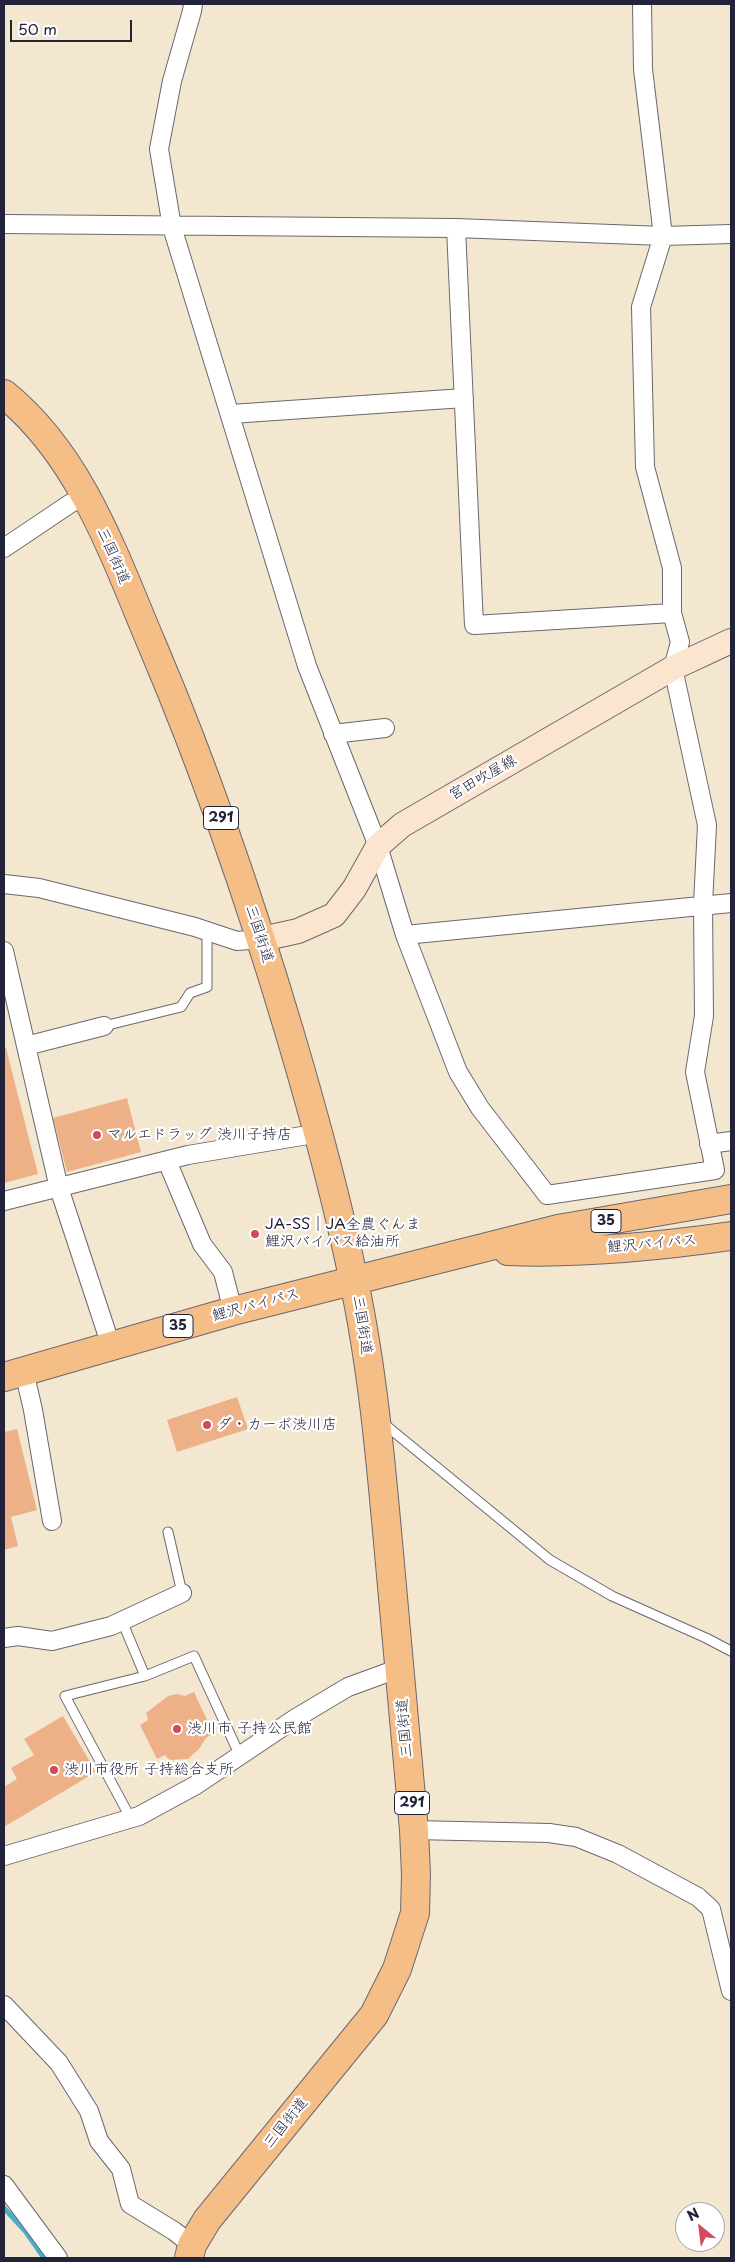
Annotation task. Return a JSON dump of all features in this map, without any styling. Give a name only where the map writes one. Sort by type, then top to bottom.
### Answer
[{"type":"main road","name":"三国街道","points":[[4,394],[50,440],[86,496],[182,714],[214,798],[262,939],[320,1133],[354,1280],[377,1418],[414,1830],[415,1913],[397,1969],[374,2015],[207,2220],[190,2252]]},
{"type":"main road","name":"宮田吹屋線","points":[[262,939],[298,931],[334,915],[354,888],[378,846],[402,825],[673,668],[731,641]]},
{"type":"main road","name":"鯉沢バイパス","points":[[14,1374],[233,1311],[482,1250],[558,1229],[731,1199]]},
{"type":"main road","name":"鯉沢バイパス","points":[[482,1250],[548,1252],[731,1236]]},
{"type":"street","points":[[192,4],[192,11],[172,81],[158,149],[172,227],[231,414],[306,666],[378,846],[405,935],[458,1072],[480,1108],[547,1195],[714,1170],[695,1072],[704,1016],[703,904],[707,825],[673,668],[680,642],[672,613],[672,568],[645,467],[641,307],[663,236],[643,69],[642,4]]},
{"type":"street","points":[[4,224],[172,227],[456,228],[663,236],[731,234]]},
{"type":"street","points":[[456,228],[474,625],[672,613]]},
{"type":"street","points":[[231,414],[464,398]]},
{"type":"street","points":[[4,548],[71,503],[86,496]]},
{"type":"street","points":[[333,734],[385,728]]},
{"type":"street","points":[[4,884],[39,888],[207,931],[237,941],[262,939]]},
{"type":"street","points":[[405,935],[731,902]]},
{"type":"street","points":[[4,951],[59,1188],[111,1346]]},
{"type":"street","points":[[26,1046],[104,1026]]},
{"type":"street","points":[[4,1201],[167,1161],[320,1133]]},
{"type":"street","points":[[709,1144],[731,1141]]},
{"type":"street","points":[[167,1161],[202,1244],[224,1272],[233,1311]]},
{"type":"street","points":[[14,1374],[33,1410],[52,1521]]},
{"type":"street","points":[[4,1638],[18,1636],[52,1641],[111,1626],[182,1593]]},
{"type":"street","points":[[4,1856],[139,1816],[196,1785],[296,1718],[348,1687],[400,1668]]},
{"type":"street","points":[[414,1830],[549,1833],[576,1838],[618,1854],[698,1896],[711,1909],[731,1991]]},
{"type":"street","points":[[4,2005],[59,2063],[89,2111],[99,2141],[121,2170],[130,2204],[174,2231],[190,2252]]},
{"type":"street","points":[[4,2185],[58,2258]]},
{"type":"lane","points":[[104,1026],[180,1006],[190,993],[207,987],[207,931]]},
{"type":"lane","points":[[377,1418],[550,1560],[612,1596],[706,1638],[731,1652]]},
{"type":"lane","points":[[168,1532],[182,1593]]},
{"type":"lane","points":[[122,1621],[145,1676]]},
{"type":"lane","points":[[131,1819],[66,1696],[145,1676],[194,1656],[240,1756]]},
{"type":"building","points":[[4,1048],[6,1048],[38,1174],[4,1183]]},
{"type":"building","name":"マルエドラッグ 渋川子持店","points":[[127,1098],[141,1152],[67,1172],[53,1118]]},
{"type":"building","name":"ダ・カーポ渋川店","points":[[237,1397],[248,1429],[177,1452],[167,1420]]},
{"type":"building","points":[[17,1429],[37,1510],[11,1517],[18,1546],[4,1550],[4,1432]]},
{"type":"building","name":"渋川市 子持公民館","points":[[194,1692],[213,1733],[206,1738],[199,1749],[188,1759],[169,1760],[165,1755],[157,1759],[140,1725],[148,1720],[146,1713],[168,1696],[177,1694],[185,1696]]},
{"type":"building","name":"渋川市役所 子持総合支所","points":[[63,1716],[96,1772],[4,1827],[4,1787],[17,1779],[11,1768],[34,1755],[24,1739]]},
{"type":"waterway","points":[[4,2208],[26,2232],[44,2258]]},
{"type":"place","name":"マルエドラッグ 渋川子持店","points":[[97,1135]]},
{"type":"place","name":"JA-SS｜JA全農ぐんま 鯉沢バイパス給油所","points":[[255,1234]]},
{"type":"place","name":"ダ・カーポ渋川店","points":[[207,1425]]},
{"type":"place","name":"渋川市 子持公民館","points":[[177,1729]]},
{"type":"place","name":"渋川市役所 子持総合支所","points":[[54,1770]]}]
